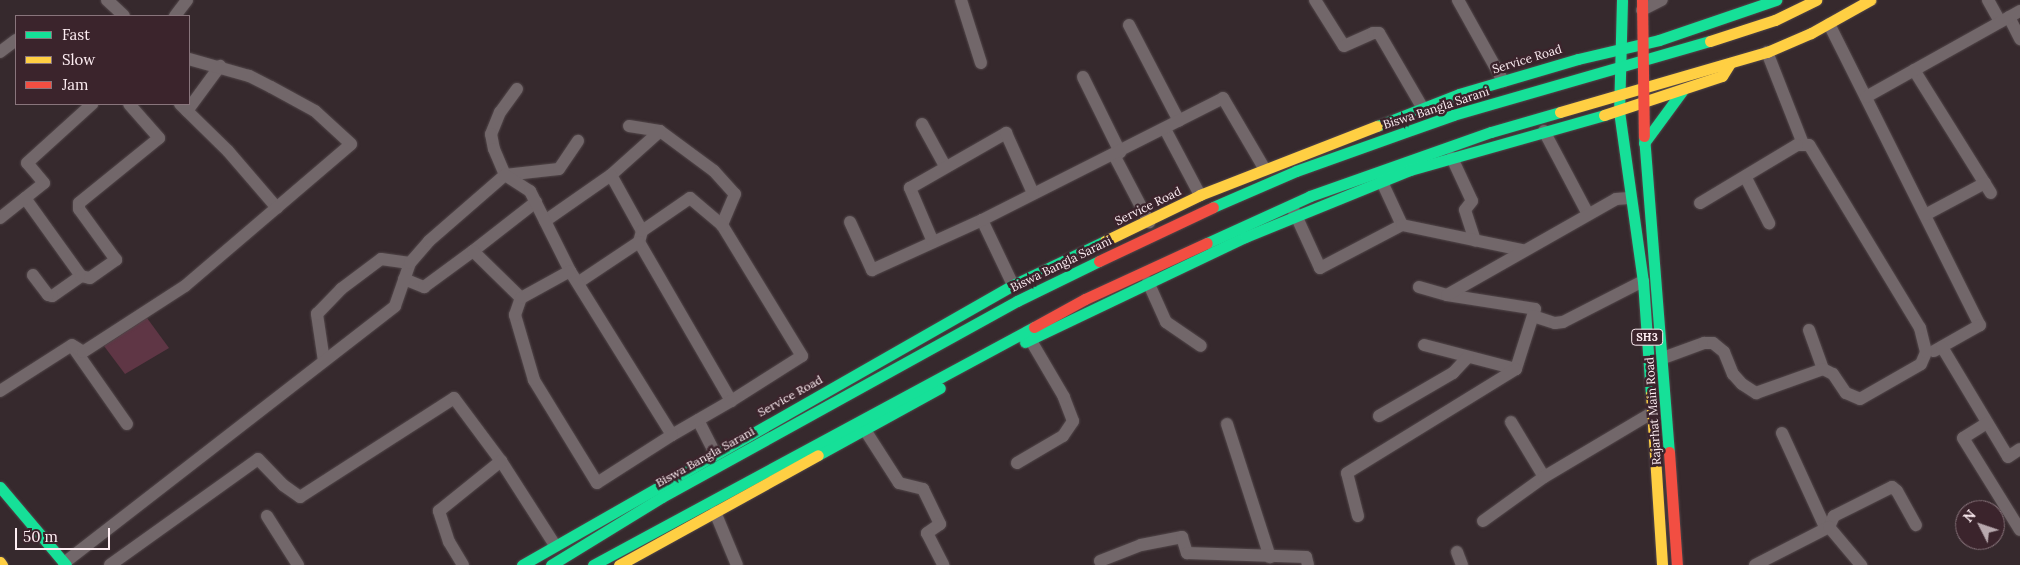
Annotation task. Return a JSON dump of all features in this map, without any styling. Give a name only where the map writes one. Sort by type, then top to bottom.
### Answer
[{"type":"main road","name":"SH3","points":[[1620,111],[1622,0]]},
{"type":"main road","name":"Service Road","points":[[522,565],[715,453],[1013,285],[1149,222],[1200,195],[1264,168],[1422,107],[1578,59],[1621,50],[1776,0]]},
{"type":"main road","points":[[1640,62],[1747,30],[1816,0]]},
{"type":"main road","points":[[593,565],[1107,288],[1291,205],[1491,132],[1767,52],[1829,24],[1870,0]]},
{"type":"main road","name":"SH3","points":[[1641,105],[1642,5]]},
{"type":"main road","name":"Biswa Bangla Sarani","points":[[551,565],[662,497],[1017,301],[1181,221],[1296,171],[1453,115],[1640,62]]},
{"type":"main road","points":[[619,565],[1030,340],[1245,237],[1382,182],[1452,158],[1641,105],[1683,90],[1722,76],[1730,63]]},
{"type":"main road","points":[[1644,143],[1683,90]]},
{"type":"main road","name":"Rajarhat Main Road","points":[[1641,105],[1663,358],[1677,565]]},
{"type":"main road","name":"Rajarhat Main Road","points":[[1620,111],[1629,198],[1643,281],[1662,565]]},
{"type":"main road","points":[[1107,288],[1113,299]]},
{"type":"main road","points":[[1000,293],[1017,301]]},
{"type":"main road","points":[[0,487],[65,564]]},
{"type":"main road","points":[[632,544],[638,555]]},
{"type":"street","points":[[107,0],[123,15]]},
{"type":"street","points":[[176,15],[187,0]]},
{"type":"street","points":[[961,0],[981,63]]},
{"type":"street","points":[[1315,0],[1344,46],[1373,33],[1379,33],[1422,107]]},
{"type":"street","points":[[1458,0],[1503,81]]},
{"type":"street","points":[[1642,5],[1662,0]]},
{"type":"street","points":[[1988,0],[2010,16],[2020,39]]},
{"type":"street","points":[[1866,97],[2010,16]]},
{"type":"street","points":[[1829,24],[1980,325],[1938,349],[2008,457],[2020,449]]},
{"type":"street","points":[[1129,25],[1179,121]]},
{"type":"street","points":[[0,52],[15,41]]},
{"type":"street","points":[[1767,52],[1804,144],[1817,155],[1920,328],[1926,352],[1921,364],[1860,399],[1846,393],[1833,374],[1823,369],[1809,330]]},
{"type":"street","points":[[72,345],[84,352],[122,329],[185,286],[351,144],[315,111],[249,76],[220,66],[190,59]]},
{"type":"street","points":[[190,100],[220,66]]},
{"type":"street","points":[[1914,70],[1988,188],[1925,215]]},
{"type":"street","points":[[1083,77],[1149,222]]},
{"type":"street","points":[[517,88],[500,112],[491,134],[494,149],[505,174],[530,191],[570,271],[672,435]]},
{"type":"street","points":[[850,222],[872,270],[982,220],[1032,193],[1117,153],[1223,98],[1264,168]]},
{"type":"street","points":[[0,218],[44,183],[27,162],[91,105]]},
{"type":"street","points":[[25,198],[81,276],[90,278],[116,260],[79,209],[79,203],[159,138],[130,105]]},
{"type":"street","points":[[184,107],[228,151],[277,208]]},
{"type":"street","points":[[922,124],[944,166]]},
{"type":"street","points":[[630,126],[660,131],[714,171],[735,194],[722,225]]},
{"type":"street","points":[[1165,129],[1200,195]]},
{"type":"street","points":[[545,221],[611,175],[660,131]]},
{"type":"street","points":[[1544,131],[1588,214]]},
{"type":"street","points":[[933,242],[910,188],[937,175],[944,166],[1006,133],[1032,193]]},
{"type":"street","points":[[65,564],[395,306],[410,263],[429,241],[505,174],[559,169],[578,141]]},
{"type":"street","points":[[1700,203],[1804,144]]},
{"type":"street","points":[[1452,158],[1472,201],[1465,210],[1475,240]]},
{"type":"street","points":[[611,175],[641,237],[731,401]]},
{"type":"street","points":[[1746,178],[1769,223]]},
{"type":"street","points":[[1382,182],[1402,225]]},
{"type":"street","points":[[570,271],[521,298],[515,315],[534,380],[597,483],[802,356],[722,225],[690,198],[641,237],[578,282]]},
{"type":"street","points":[[1447,295],[1522,250],[1616,199],[1629,198]]},
{"type":"street","points":[[404,279],[424,287],[536,202]]},
{"type":"street","points":[[1291,205],[1320,268],[1402,225],[1522,250]]},
{"type":"street","points":[[982,220],[1013,285]]},
{"type":"street","points":[[473,251],[521,298]]},
{"type":"street","points":[[324,361],[317,314],[341,289],[381,259],[410,263]]},
{"type":"street","points":[[33,275],[48,295],[52,296],[81,276]]},
{"type":"street","points":[[1533,316],[1555,323],[1563,322],[1643,281]]},
{"type":"street","points":[[1148,282],[1166,322],[1201,346]]},
{"type":"street","points":[[1358,516],[1347,473],[1516,369],[1535,309],[1447,295],[1419,287]]},
{"type":"street","points":[[1017,463],[1062,436],[1073,421],[1068,403],[1030,340]]},
{"type":"street","points":[[1663,358],[1704,343],[1713,343],[1724,352],[1733,374],[1742,384],[1756,393],[1823,369]]},
{"type":"street","points":[[0,391],[72,345]]},
{"type":"street","points":[[72,345],[127,424]]},
{"type":"street","points":[[1424,345],[1516,369]]},
{"type":"street","points":[[1379,416],[1453,373],[1468,356]]},
{"type":"street","points":[[110,565],[258,459],[283,485],[300,497],[322,486],[454,398],[502,461],[555,545]]},
{"type":"street","points":[[1483,521],[1544,477],[1652,414]]},
{"type":"street","points":[[698,420],[715,453]]},
{"type":"street","points":[[1511,422],[1544,477]]},
{"type":"street","points":[[1987,423],[1963,438],[2020,530]]},
{"type":"street","points":[[1227,424],[1270,558]]},
{"type":"street","points":[[865,430],[899,483],[922,489],[940,524],[926,533],[943,565]]},
{"type":"street","points":[[1782,433],[1827,527],[1861,565]]},
{"type":"street","points":[[463,565],[448,542],[440,511],[502,461]]},
{"type":"street","points":[[1755,565],[1827,527],[1834,516],[1892,487],[1897,491],[1916,525]]},
{"type":"street","points":[[715,512],[737,565]]},
{"type":"street","points":[[267,516],[298,565]]},
{"type":"street","points":[[1100,561],[1141,545],[1182,537],[1187,553],[1270,558],[1306,557],[1308,565]]},
{"type":"street","points":[[1457,552],[1462,565]]},
{"type":"shaded area","points":[[147,318],[169,348],[125,374],[104,346]]},
{"type":"traffic: fast","points":[[1622,0],[1619,111],[1643,281],[1651,394]]},
{"type":"traffic: fast","points":[[1377,126],[1459,94],[1578,59],[1659,40],[1776,0]]},
{"type":"traffic: fast","points":[[1213,207],[1296,171],[1453,115],[1710,41]]},
{"type":"traffic: fast","points":[[1644,143],[1683,90]]},
{"type":"traffic: fast","points":[[1207,243],[1310,196],[1491,132],[1560,112]]},
{"type":"traffic: fast","points":[[1025,342],[1245,237],[1410,170],[1604,115]]},
{"type":"traffic: fast","points":[[1644,136],[1669,452]]},
{"type":"traffic: fast","points":[[522,565],[1013,285],[1105,241]]},
{"type":"traffic: fast","points":[[551,565],[662,497],[1017,301],[1099,261]]},
{"type":"traffic: fast","points":[[593,565],[1034,327]]},
{"type":"traffic: fast","points":[[818,455],[940,388]]},
{"type":"traffic: fast","points":[[0,487],[66,565]]},
{"type":"traffic: slow","points":[[1710,41],[1775,20],[1816,0]]},
{"type":"traffic: slow","points":[[1560,112],[1767,52],[1811,33],[1870,0]]},
{"type":"traffic: slow","points":[[1604,115],[1722,76],[1730,63]]},
{"type":"traffic: slow","points":[[1105,241],[1200,195],[1377,126]]},
{"type":"traffic: slow","points":[[1651,394],[1662,565]]},
{"type":"traffic: slow","points":[[619,565],[818,455]]},
{"type":"traffic: jam","points":[[1642,0],[1644,136]]},
{"type":"traffic: jam","points":[[1099,261],[1213,207]]},
{"type":"traffic: jam","points":[[1034,327],[1085,299],[1207,243]]},
{"type":"traffic: jam","points":[[1669,452],[1677,565]]}]
